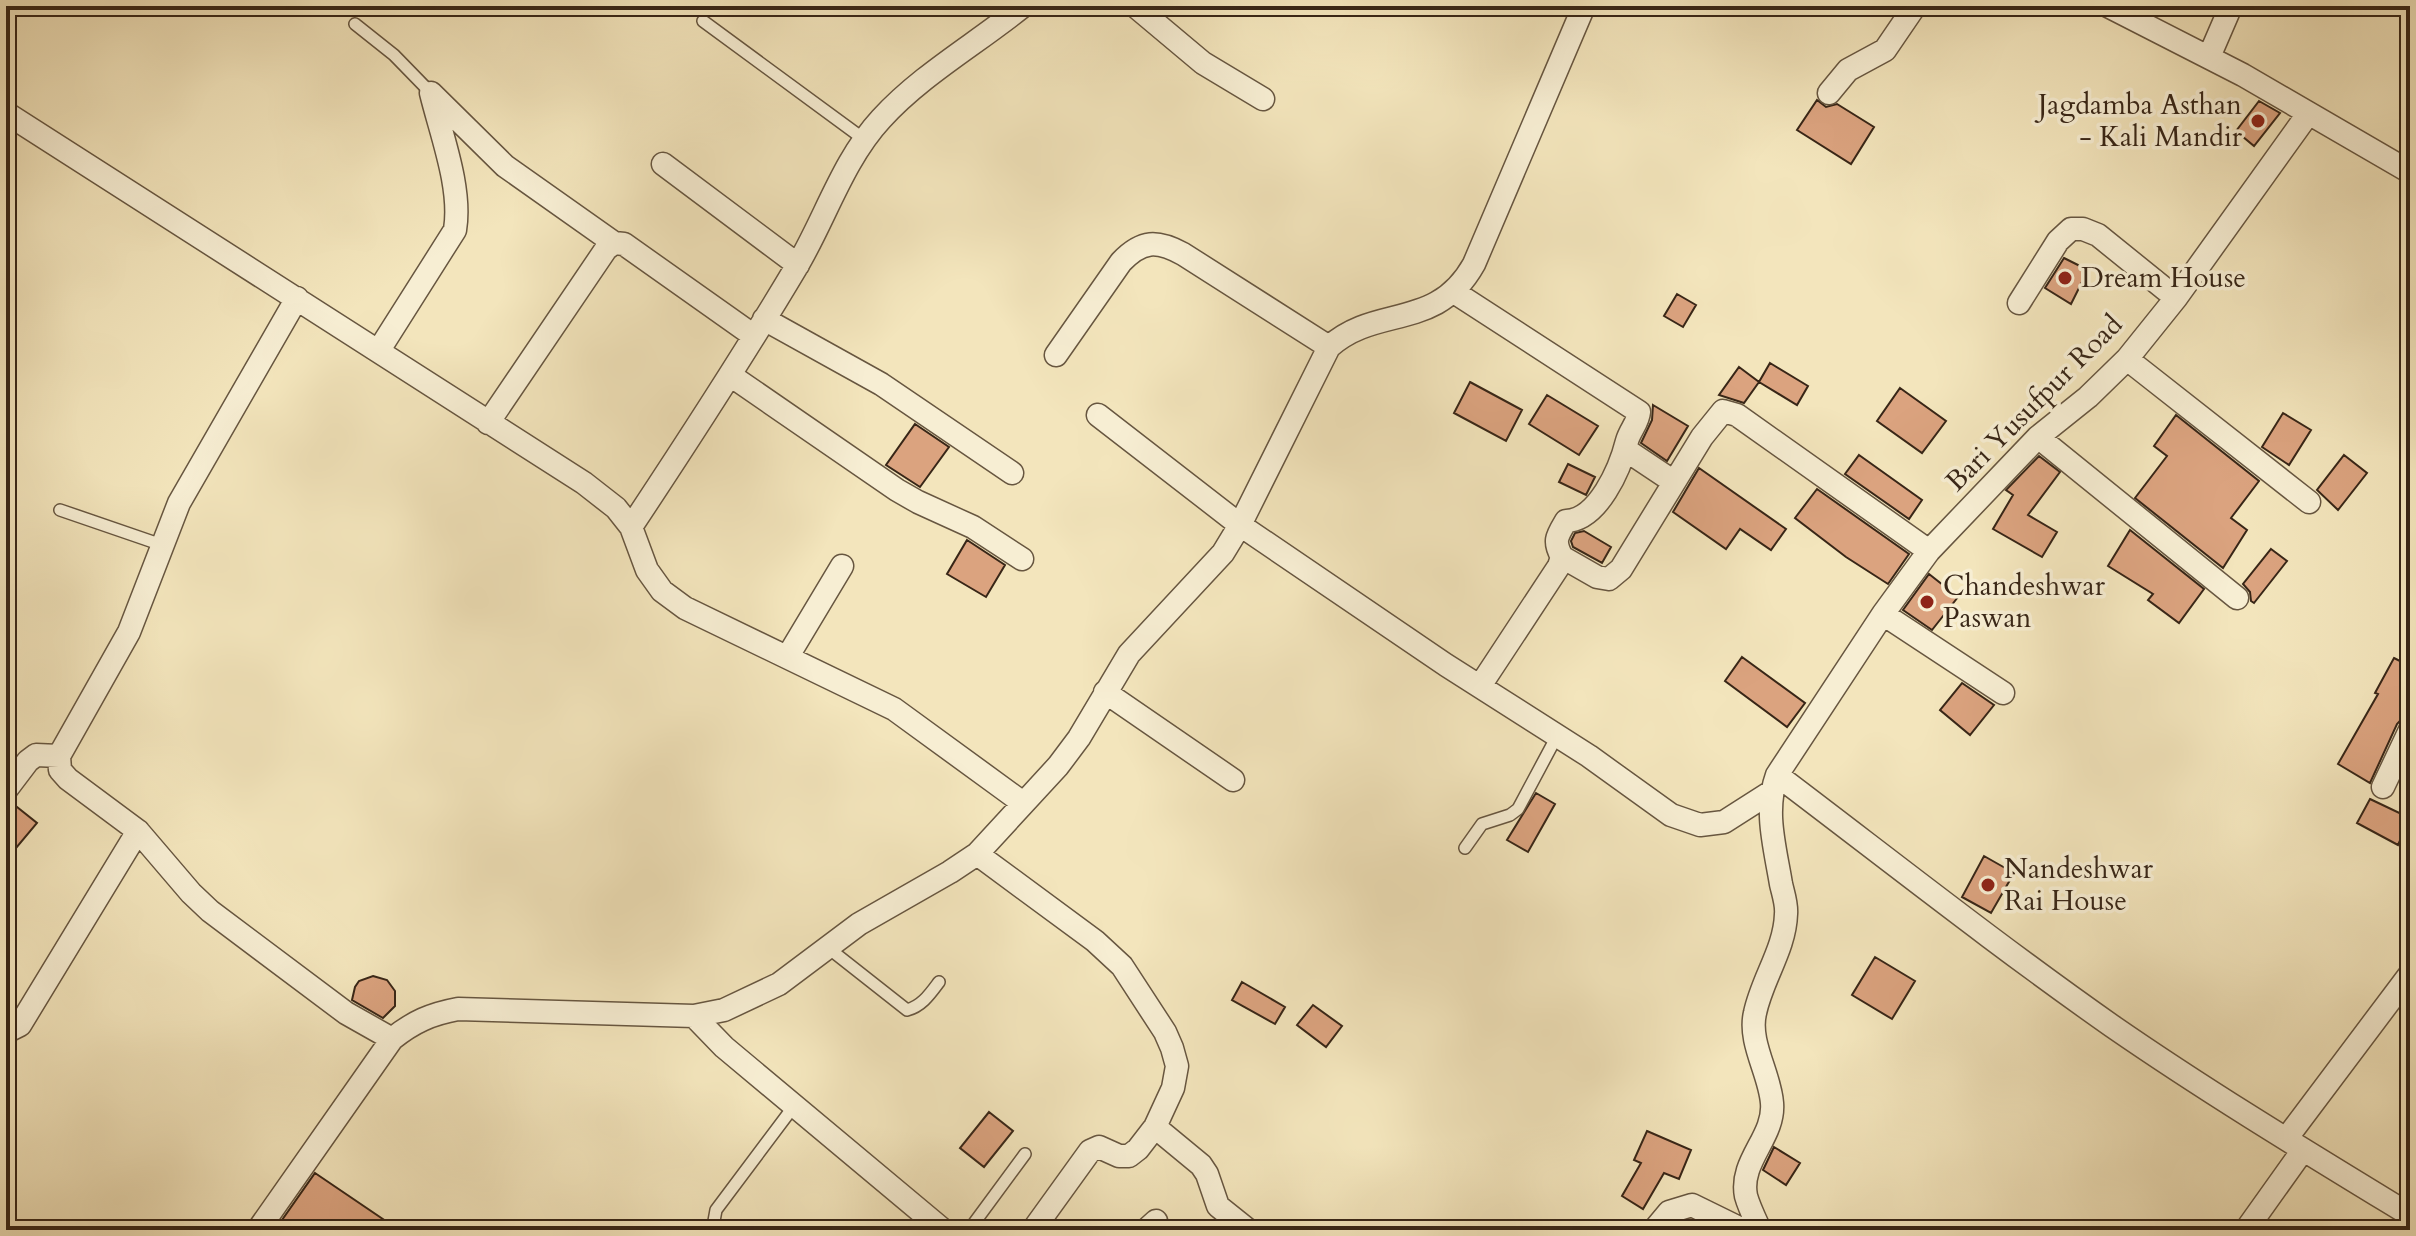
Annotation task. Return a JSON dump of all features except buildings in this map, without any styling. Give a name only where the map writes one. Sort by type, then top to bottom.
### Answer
[{"type":"street","points":[[631,527],[798,265],[865,140],[879,121],[904,96],[1023,6]]},
{"type":"street","points":[[1135,6],[1203,63],[1263,99]]},
{"type":"street","points":[[258,1230],[392,1039],[411,1023],[458,1009],[694,1016],[724,1010],[779,984],[826,947],[884,908],[977,854],[1058,766],[1079,738],[1129,654],[1208,571],[1240,525],[1329,347],[1342,335],[1361,327],[1423,311],[1463,284],[1584,6]]},
{"type":"street","points":[[1829,93],[1848,70],[1885,50],[1915,6]]},
{"type":"street","points":[[2108,6],[2209,57],[2410,172]]},
{"type":"street","points":[[2209,57],[2231,6]]},
{"type":"street","points":[[431,93],[505,166],[614,243],[624,244],[759,328],[881,384],[1012,473]]},
{"type":"street","points":[[379,350],[455,230],[455,192],[431,93]]},
{"type":"street","points":[[6,113],[584,483],[616,508],[631,527],[647,570],[662,591],[711,622],[894,709],[1023,803]]},
{"type":"street","name":"Bari Yusufpur Road","points":[[1774,784],[1883,614],[1929,551],[2038,437],[2088,397],[2127,359],[2176,298],[2308,114]]},
{"type":"street","points":[[663,164],[798,265]]},
{"type":"street","points":[[2019,303],[2058,241],[2071,229],[2083,229],[2098,235],[2176,298]]},
{"type":"street","points":[[488,423],[606,249],[614,243]]},
{"type":"street","points":[[1056,355],[1121,262],[1134,249],[1151,244],[1165,245],[1183,254],[1329,347]]},
{"type":"street","points":[[1454,292],[1639,412],[1617,470],[1588,514],[1577,521],[1566,521],[1556,537],[1555,545],[1562,557],[1597,577],[1609,579],[1621,569],[1713,420],[1723,411],[1737,415],[1929,551]]},
{"type":"street","points":[[297,298],[179,503],[129,632],[59,756],[60,770],[138,831],[210,911],[346,1013],[392,1039]]},
{"type":"street","points":[[2127,359],[2309,502]]},
{"type":"street","points":[[730,375],[897,490],[973,527],[1022,559]]},
{"type":"street","points":[[1098,415],[1240,525],[1671,815],[1700,825],[1724,822],[1774,784]]},
{"type":"street","points":[[2038,437],[2237,598]]},
{"type":"street","points":[[1626,450],[1674,482]]},
{"type":"street","points":[[1480,686],[1562,557]]},
{"type":"street","points":[[788,656],[842,566]]},
{"type":"street","points":[[1883,614],[2003,693]]},
{"type":"street","points":[[1105,692],[1233,780]]},
{"type":"street","points":[[2383,787],[2410,730]]},
{"type":"street","points":[[6,790],[36,755],[59,756]]},
{"type":"street","points":[[1774,784],[2054,985],[2295,1145],[2410,1215]]},
{"type":"street","points":[[1760,1230],[1746,1196],[1746,1179],[1768,1129],[1772,1103],[1754,1017],[1778,953],[1787,910],[1770,813],[1774,784]]},
{"type":"street","points":[[6,1032],[20,1025],[138,831]]},
{"type":"street","points":[[977,854],[1095,941],[1122,966],[1165,1032],[1177,1066],[1173,1088],[1155,1127],[1138,1149],[1129,1156],[1119,1156],[1099,1147],[1090,1151],[1033,1230]]},
{"type":"street","points":[[2246,1230],[2295,1145],[2408,980]]},
{"type":"street","points":[[694,1016],[724,1047],[943,1230]]},
{"type":"street","points":[[1155,1127],[1201,1165],[1218,1206],[1248,1230]]},
{"type":"street","points":[[1654,1230],[1669,1212],[1692,1205],[1743,1230]]},
{"type":"lane","points":[[703,21],[865,140]]},
{"type":"lane","points":[[355,24],[394,55],[431,93]]},
{"type":"lane","points":[[60,510],[162,545]]},
{"type":"lane","points":[[1465,848],[1482,824],[1510,815],[1518,809],[1557,736]]},
{"type":"lane","points":[[826,947],[907,1010],[923,1002],[939,982]]},
{"type":"lane","points":[[719,1230],[714,1221],[716,1210],[794,1106]]},
{"type":"lane","points":[[969,1230],[1025,1154]]},
{"type":"place","name":"Jagdamba Asthan - Kali Mandir","points":[[2258,121]]},
{"type":"place","name":"Dream House","points":[[2065,278]]},
{"type":"place","name":"Chandeshwar Paswan","points":[[1927,602]]},
{"type":"place","name":"Nandeshwar Rai House","points":[[1988,885]]}]
